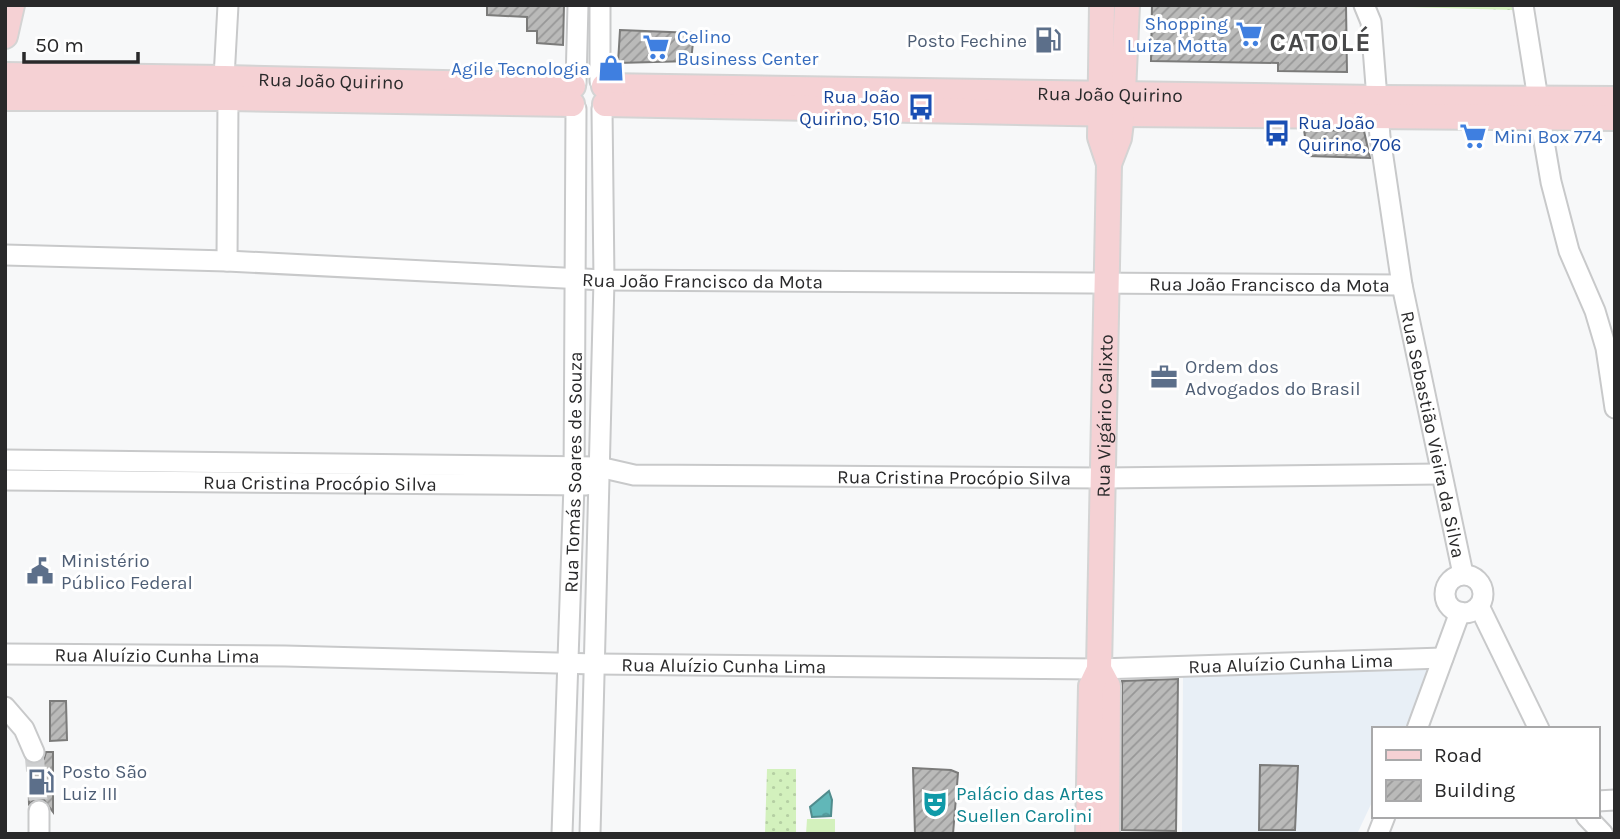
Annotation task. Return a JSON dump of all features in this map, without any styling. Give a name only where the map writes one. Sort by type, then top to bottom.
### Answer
[{"type":"main road","points":[[5,36],[12,5]]},
{"type":"main road","name":"Rua Vigário Calixto","points":[[1102,5],[1111,104]]},
{"type":"main road","name":"Rua Vigário Calixto","points":[[1088,834],[1091,686],[1099,669],[1105,478],[1109,164],[1100,137],[1126,45],[1127,5]]},
{"type":"main road","points":[[1126,45],[1134,66],[1144,77],[1173,95]]},
{"type":"main road","name":"Rua João Quirino","points":[[5,75],[226,88],[1111,104],[1539,108],[1615,99]]},
{"type":"main road","name":"Rua João Quirino","points":[[5,98],[226,88]]},
{"type":"main road","name":"Rua João Quirino","points":[[1111,104],[1173,95],[1378,107]]},
{"type":"main road","name":"Rua João Quirino","points":[[1539,108],[1615,118]]},
{"type":"main road","name":"Rua Vigário Calixto","points":[[1099,669],[1108,686],[1107,834]]},
{"type":"street","points":[[227,261],[226,88],[229,5]]},
{"type":"street","name":"Rua Tomás Soares de Souza","points":[[578,5],[589,95],[604,279],[590,834]]},
{"type":"street","name":"Rua Tomás Soares de Souza","points":[[562,834],[574,476],[575,278],[589,95],[600,5]]},
{"type":"street","points":[[1523,5],[1551,182],[1569,251],[1595,311],[1605,348],[1615,408]]},
{"type":"street","name":"Rua Sebastião Vieira da Silva","points":[[1368,11],[1402,285],[1463,575]]},
{"type":"street","name":"Rua João Francisco da Mota","points":[[5,255],[227,261],[604,279],[1402,285]]},
{"type":"street","name":"Rua Cristina Procópio Silva","points":[[5,460],[168,471],[574,476],[1105,478],[1440,474]]},
{"type":"street","name":"Rua Cristina Procópio Silva","points":[[5,480],[168,471]]},
{"type":"street","points":[[1418,727],[1443,658],[1469,609],[1483,599],[1482,587],[1475,578],[1463,575],[1451,580],[1445,591],[1448,604],[1469,609],[1538,727]]},
{"type":"street","name":"Rua Aluízio Cunha Lima","points":[[5,654],[1099,669],[1443,658]]},
{"type":"street","points":[[5,707],[24,729],[34,752]]},
{"type":"street","points":[[39,811],[39,834]]},
{"type":"street","points":[[1588,818],[1602,833]]},
{"type":"shaded area","points":[[1438,661],[1408,727],[1372,727],[1372,802],[1357,834],[1182,834],[1183,675]]},
{"type":"green space","points":[[1512,5],[1513,10],[1372,6]]},
{"type":"green space","points":[[767,769],[796,769],[796,834],[765,834]]},
{"type":"green space","points":[[807,819],[835,819],[835,834],[806,834]]},
{"type":"water","points":[[829,791],[832,800],[831,816],[812,817],[810,807]]},
{"type":"building","points":[[487,5],[564,5],[563,45],[537,43],[537,31],[527,31],[527,17],[487,15]]},
{"type":"building","name":"Shopping Luiza Motta","points":[[1152,5],[1346,5],[1347,72],[1278,71],[1278,63],[1151,61]]},
{"type":"building","name":"Celino Business Center","points":[[620,30],[694,33],[691,61],[618,63]]},
{"type":"building","points":[[1304,130],[1364,131],[1370,158],[1308,156]]},
{"type":"building","points":[[1178,679],[1176,831],[1122,830],[1122,681]]},
{"type":"building","points":[[50,701],[66,701],[67,740],[50,741]]},
{"type":"building","name":"Posto São Luiz III","points":[[46,752],[53,752],[53,812],[44,800],[34,800],[29,804],[28,763],[39,763]]},
{"type":"building","points":[[1260,765],[1298,766],[1295,830],[1259,830]]},
{"type":"building","name":"Palácio das Artes Suellen Carolini","points":[[913,768],[951,770],[958,773],[953,834],[915,834]]},
{"type":"tunnel","points":[[34,752],[39,811]]},
{"type":"place","name":"Shopping Luiza Motta","points":[[1249,34]]},
{"type":"place","name":"Posto Fechine","points":[[1048,40]]},
{"type":"place","name":"Celino Business Center","points":[[656,47]]},
{"type":"place","name":"Agile Tecnologia","points":[[611,68]]},
{"type":"place","name":"Rua João Quirino, 510","points":[[921,107]]},
{"type":"place","name":"Rua João Quirino, 706","points":[[1277,133]]},
{"type":"place","name":"Mini Box 774","points":[[1473,136]]},
{"type":"place","name":"Ordem dos Advogados do Brasil","points":[[1164,377]]},
{"type":"place","name":"Ministério Público Federal","points":[[40,571]]},
{"type":"place","name":"Posto São Luiz III","points":[[41,782]]},
{"type":"place","name":"Palácio das Artes Suellen Carolini","points":[[935,804]]},
{"type":"district","name":"CATOLÉ","points":[[1321,42]]}]
